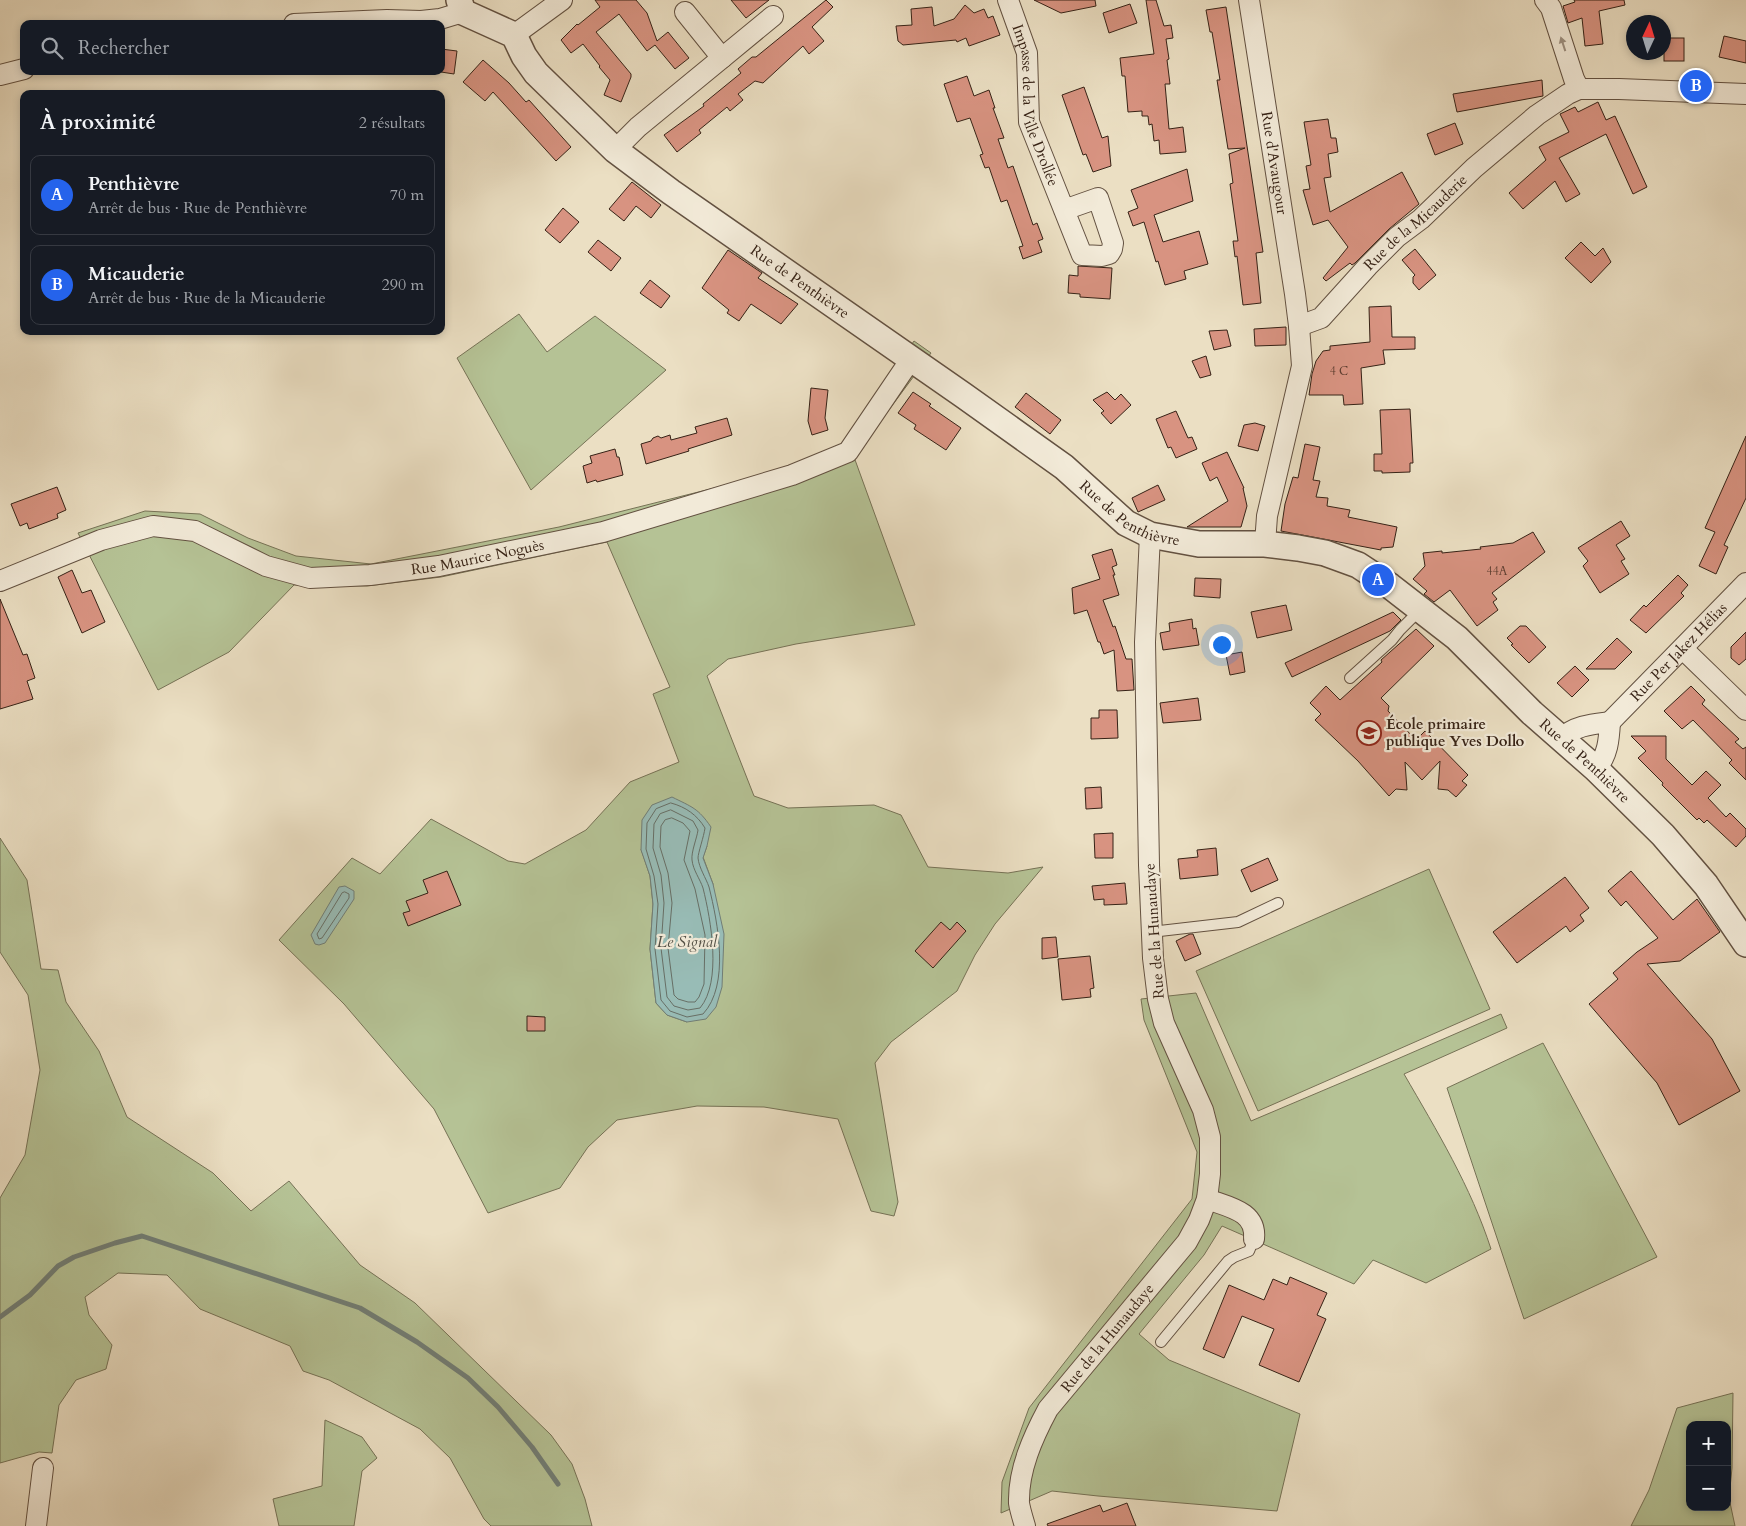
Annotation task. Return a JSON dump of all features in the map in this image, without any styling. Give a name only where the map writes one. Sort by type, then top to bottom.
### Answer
[{"type":"street","points":[[440,20],[461,6],[514,35],[562,0]]},
{"type":"street","name":"Impasse de la Ville Drollée","points":[[1008,0],[1027,52],[1029,122],[1064,210]]},
{"type":"street","name":"Rue d'Avaugour","points":[[1249,0],[1299,326]]},
{"type":"street","points":[[1546,0],[1551,8],[1579,89],[1746,94]]},
{"type":"street","points":[[684,12],[722,58]]},
{"type":"street","points":[[615,150],[638,127],[774,16]]},
{"type":"street","name":"Rue de Penthièvre","points":[[514,35],[524,56],[536,73],[615,150],[671,192],[1064,467],[1126,523],[1150,535],[1199,544],[1265,544],[1325,553],[1358,565],[1390,586],[1457,638],[1532,713],[1596,769],[1663,835],[1706,885],[1746,944]]},
{"type":"street","points":[[0,75],[20,70]]},
{"type":"street","name":"Rue de la Micauderie","points":[[1299,326],[1321,318],[1373,260],[1397,237],[1421,220],[1474,168],[1537,115],[1568,94],[1579,89]]},
{"type":"street","points":[[1265,544],[1267,516],[1302,366],[1299,326]]},
{"type":"street","name":"Rue Maurice Noguès","points":[[0,581],[102,540],[153,526],[195,531],[266,566],[310,578],[370,575],[439,566],[603,532],[792,475],[848,452],[911,359]]},
{"type":"street","name":"Rue de la Hunaudaye","points":[[1025,1526],[1019,1504],[1020,1481],[1036,1431],[1048,1409],[1186,1242],[1199,1220],[1207,1200],[1210,1174],[1210,1137],[1202,1110],[1164,1023],[1160,1009],[1151,932],[1145,642],[1150,535]]},
{"type":"street","name":"Rue Per Jakez Hélias","points":[[1610,722],[1746,583]]},
{"type":"street","points":[[1683,649],[1746,710]]},
{"type":"street","points":[[1562,738],[1568,732],[1591,724],[1610,722],[1610,737],[1604,760],[1596,769]]},
{"type":"street","points":[[1207,1200],[1246,1215],[1255,1228],[1254,1239]]},
{"type":"street","points":[[36,1526],[43,1468]]},
{"type":"lane","points":[[1350,678],[1392,640],[1420,610]]},
{"type":"lane","points":[[1151,932],[1238,922],[1278,903]]},
{"type":"lane","points":[[1162,1342],[1228,1261],[1249,1251],[1254,1239]]},
{"type":"green space","points":[[519,314],[547,352],[595,316],[666,370],[531,490],[457,358]]},
{"type":"green space","points":[[914,341],[931,353],[854,457],[915,625],[796,644],[728,659],[707,676],[754,796],[788,808],[874,805],[901,815],[928,867],[1008,873],[1043,867],[995,924],[975,955],[957,991],[891,1042],[875,1063],[898,1202],[894,1216],[871,1211],[838,1119],[764,1107],[697,1106],[617,1120],[588,1147],[560,1188],[488,1213],[434,1109],[344,1004],[279,940],[352,858],[380,874],[431,819],[508,861],[525,864],[586,830],[630,782],[679,762],[653,694],[670,687],[607,542],[441,577],[367,586],[294,585],[229,652],[158,690],[78,533],[145,511],[200,514],[248,538],[296,556],[371,564],[559,527],[778,472],[843,443]],"holes":[[[707,846],[703,857],[713,884],[687,1022],[667,1015],[656,1003],[650,949],[653,904],[650,876],[641,849]]]},
{"type":"green space","points":[[0,838],[27,880],[41,969],[58,970],[66,1002],[99,1051],[127,1117],[213,1173],[251,1211],[289,1181],[360,1265],[415,1303],[551,1435],[572,1464],[585,1499],[592,1526],[491,1526],[484,1519],[450,1458],[420,1429],[329,1380],[303,1371],[290,1346],[200,1309],[167,1275],[118,1273],[85,1297],[89,1315],[112,1345],[106,1369],[76,1380],[59,1405],[52,1453],[39,1452],[0,1463],[0,1198],[25,1155],[40,1070],[28,995],[0,952]]},
{"type":"green space","points":[[1429,869],[1490,1009],[1258,1111],[1196,971]]},
{"type":"green space","points":[[1196,993],[1251,1121],[1501,1014],[1507,1028],[1404,1074],[1463,1181],[1491,1249],[1426,1283],[1373,1260],[1354,1284],[1222,1226],[1204,1255],[1139,1334],[1169,1360],[1300,1414],[1277,1511],[1052,1491],[1001,1513],[1002,1482],[1029,1408],[1192,1199],[1197,1152],[1144,1020],[1141,999]]},
{"type":"green space","points":[[1543,1043],[1657,1257],[1524,1319],[1447,1088]]},
{"type":"green space","points":[[1733,1393],[1731,1478],[1731,1421],[1686,1421],[1686,1511],[1731,1511],[1731,1507],[1735,1526],[1631,1526],[1649,1490],[1677,1408]]},
{"type":"green space","points":[[325,1420],[362,1437],[377,1458],[362,1471],[354,1526],[279,1526],[273,1499],[322,1486]]},
{"type":"water","name":"Le Signal","points":[[672,797],[694,809],[711,827],[703,858],[713,884],[724,934],[722,987],[716,1007],[706,1019],[687,1022],[667,1015],[656,1003],[650,949],[653,904],[650,876],[641,850],[642,820],[652,805]]},
{"type":"water","points":[[345,886],[354,891],[354,899],[325,943],[315,944],[311,935],[339,887]]},
{"type":"building","points":[[595,0],[636,0],[647,13],[657,41],[668,32],[689,58],[675,69],[655,45],[647,51],[619,14],[596,32],[631,74],[631,77],[621,102],[604,95],[610,80],[583,44],[571,53],[561,40],[577,24],[600,7]]},
{"type":"building","points":[[731,0],[769,0],[746,18]]},
{"type":"building","points":[[826,0],[833,7],[812,27],[824,41],[809,54],[803,46],[763,83],[755,81],[738,94],[743,100],[730,111],[727,107],[699,130],[701,133],[677,152],[664,135],[704,106],[703,104],[741,73],[738,69],[752,57],[756,57]]},
{"type":"building","points":[[1034,0],[1095,0],[1096,6],[1061,13]]},
{"type":"building","points":[[1146,0],[1156,0],[1164,26],[1171,25],[1173,38],[1166,39],[1170,84],[1165,84],[1169,129],[1183,127],[1186,152],[1160,154],[1159,140],[1154,141],[1152,124],[1149,125],[1148,116],[1142,116],[1142,111],[1128,112],[1125,76],[1122,76],[1120,58],[1154,54]]},
{"type":"building","points":[[1574,0],[1624,0],[1625,5],[1599,11],[1603,44],[1585,46],[1582,18],[1568,23],[1563,6],[1575,2]]},
{"type":"building","points":[[1130,4],[1137,23],[1109,33],[1103,13]]},
{"type":"building","points":[[965,5],[974,13],[984,9],[988,18],[993,16],[1000,35],[969,46],[966,38],[957,42],[956,40],[903,45],[898,41],[896,26],[912,25],[911,9],[932,7],[934,26],[954,19]]},
{"type":"building","points":[[1226,7],[1263,252],[1256,253],[1261,303],[1243,305],[1237,256],[1235,257],[1233,241],[1238,241],[1230,184],[1233,183],[1229,154],[1245,148],[1228,149],[1217,80],[1220,80],[1212,32],[1210,32],[1206,10]]},
{"type":"building","points":[[1724,36],[1746,41],[1746,63],[1719,57]]},
{"type":"building","points":[[1671,38],[1684,38],[1684,61],[1664,61],[1671,60]]},
{"type":"building","points":[[445,50],[457,51],[454,74],[445,73]]},
{"type":"building","points":[[483,60],[509,83],[526,102],[529,100],[571,147],[556,161],[493,92],[485,101],[463,82]]},
{"type":"building","points":[[967,76],[974,96],[989,90],[995,108],[993,108],[1004,138],[998,139],[1008,168],[1013,166],[1033,225],[1037,223],[1043,239],[1038,241],[1042,252],[1023,259],[1019,247],[1023,246],[1007,200],[1001,202],[989,167],[985,168],[980,155],[983,154],[970,118],[957,122],[944,84]]},
{"type":"building","points":[[1542,80],[1543,96],[1457,112],[1453,94]]},
{"type":"building","points":[[1084,87],[1102,138],[1108,136],[1111,166],[1093,172],[1086,154],[1083,155],[1062,95]]},
{"type":"building","points":[[1598,102],[1606,120],[1615,116],[1647,187],[1633,194],[1606,134],[1559,158],[1580,194],[1566,202],[1555,181],[1523,209],[1509,193],[1546,160],[1539,147],[1569,132],[1560,114],[1575,107],[1578,112]]},
{"type":"building","points":[[1328,119],[1331,138],[1336,138],[1338,152],[1328,154],[1331,177],[1324,178],[1330,212],[1402,172],[1419,204],[1389,229],[1355,263],[1352,265],[1350,263],[1326,281],[1323,278],[1348,247],[1328,220],[1313,225],[1303,190],[1310,189],[1306,166],[1311,165],[1304,122]]},
{"type":"building","points":[[1455,123],[1463,144],[1435,155],[1427,134]]},
{"type":"building","points":[[1187,169],[1193,201],[1154,215],[1163,242],[1199,231],[1208,264],[1184,271],[1186,279],[1165,285],[1144,222],[1133,226],[1128,212],[1138,208],[1131,190]]},
{"type":"building","points":[[632,182],[661,205],[651,218],[636,206],[624,221],[609,209]]},
{"type":"building","points":[[563,208],[579,222],[560,243],[545,230]]},
{"type":"building","points":[[598,240],[621,258],[611,271],[588,252]]},
{"type":"building","points":[[1581,242],[1595,256],[1603,248],[1611,262],[1591,283],[1565,258]]},
{"type":"building","points":[[1415,249],[1436,275],[1419,290],[1413,283],[1415,275],[1402,260]]},
{"type":"building","points":[[728,250],[762,273],[758,278],[798,304],[781,324],[751,304],[739,321],[727,313],[729,310],[702,288]]},
{"type":"building","points":[[1078,266],[1112,268],[1110,299],[1080,297],[1080,294],[1068,293],[1069,275],[1078,276]]},
{"type":"building","points":[[650,280],[670,296],[661,308],[640,293]]},
{"type":"building","points":[[1391,306],[1392,337],[1415,337],[1415,349],[1383,350],[1385,364],[1361,368],[1363,404],[1344,405],[1343,395],[1309,395],[1316,361],[1323,351],[1330,350],[1330,346],[1370,342],[1369,307]]},
{"type":"building","points":[[1286,327],[1286,345],[1255,346],[1254,329]]},
{"type":"building","points":[[1227,330],[1231,346],[1214,350],[1209,331]]},
{"type":"building","points":[[1206,356],[1211,375],[1200,378],[1192,361]]},
{"type":"building","points":[[811,388],[828,390],[825,418],[828,430],[812,435],[808,421]]},
{"type":"building","points":[[913,392],[931,404],[929,406],[961,428],[946,450],[914,429],[916,425],[898,413]]},
{"type":"building","points":[[1107,392],[1115,400],[1121,394],[1131,405],[1111,424],[1101,413],[1104,411],[1093,400]]},
{"type":"building","points":[[1026,393],[1061,420],[1050,434],[1015,407]]},
{"type":"building","points":[[1410,409],[1413,463],[1410,463],[1410,472],[1382,473],[1382,471],[1374,471],[1374,454],[1382,454],[1380,410]]},
{"type":"building","points":[[1176,411],[1188,438],[1192,437],[1197,449],[1176,458],[1171,447],[1168,448],[1156,419]]},
{"type":"building","points":[[727,418],[732,435],[646,464],[641,444],[651,441],[658,436],[661,438],[670,435],[671,440],[697,433],[695,427]]},
{"type":"building","points":[[1255,423],[1265,426],[1258,451],[1238,446],[1244,425]]},
{"type":"building","points":[[1746,436],[1746,498],[1724,545],[1728,547],[1716,574],[1699,566],[1715,532],[1705,528]]},
{"type":"building","points":[[1305,444],[1320,447],[1313,480],[1320,481],[1316,497],[1328,498],[1327,506],[1350,510],[1348,517],[1397,527],[1393,547],[1381,548],[1381,550],[1281,531],[1285,504],[1293,477],[1298,478]]},
{"type":"building","points":[[615,449],[623,475],[587,483],[583,466],[592,463],[590,456]]},
{"type":"building","points":[[1227,452],[1244,488],[1247,506],[1241,527],[1187,527],[1228,501],[1217,477],[1210,481],[1202,463]]},
{"type":"building","points":[[1158,485],[1165,500],[1138,512],[1132,498]]},
{"type":"building","points":[[57,487],[66,510],[57,514],[58,518],[29,529],[27,523],[20,526],[11,504]]},
{"type":"building","points":[[1621,521],[1630,536],[1616,545],[1625,559],[1621,561],[1629,574],[1600,593],[1583,566],[1588,561],[1578,548]]},
{"type":"building","points":[[1533,532],[1545,552],[1492,593],[1497,599],[1493,602],[1498,610],[1477,626],[1450,590],[1434,602],[1424,594],[1427,591],[1413,579],[1425,566],[1423,553],[1481,549],[1480,547],[1513,543]]},
{"type":"building","points":[[1112,549],[1117,565],[1112,567],[1115,575],[1113,575],[1119,595],[1103,600],[1113,627],[1115,626],[1126,659],[1132,659],[1134,690],[1117,691],[1114,650],[1104,654],[1087,610],[1074,614],[1072,588],[1100,579],[1092,555]]},
{"type":"building","points":[[72,570],[82,593],[91,590],[105,622],[82,633],[58,577]]},
{"type":"building","points":[[1678,575],[1688,585],[1681,593],[1684,596],[1646,633],[1630,620]]},
{"type":"building","points":[[1195,578],[1221,579],[1220,598],[1194,596]]},
{"type":"building","points":[[0,599],[23,655],[27,654],[35,678],[27,681],[33,699],[0,709]]},
{"type":"building","points":[[1286,605],[1292,630],[1257,638],[1251,612]]},
{"type":"building","points":[[1393,612],[1401,620],[1390,631],[1292,677],[1285,663]]},
{"type":"building","points":[[1192,619],[1193,629],[1196,628],[1199,645],[1163,650],[1160,633],[1170,631],[1169,623]]},
{"type":"building","points":[[1520,626],[1526,626],[1546,647],[1529,663],[1511,645],[1513,644],[1507,638]]},
{"type":"building","points":[[1416,629],[1434,646],[1381,698],[1389,706],[1388,711],[1416,740],[1425,731],[1468,775],[1462,781],[1467,785],[1456,797],[1448,790],[1438,789],[1440,761],[1422,780],[1405,762],[1407,790],[1396,789],[1389,796],[1358,761],[1315,720],[1321,714],[1310,703],[1326,686],[1340,700]]},
{"type":"building","points":[[1746,632],[1746,659],[1739,665],[1731,658],[1731,647]]},
{"type":"building","points":[[1617,638],[1632,652],[1615,669],[1586,669]]},
{"type":"building","points":[[1242,652],[1245,672],[1230,675],[1226,655]]},
{"type":"building","points":[[1575,666],[1589,680],[1572,697],[1557,683]]},
{"type":"building","points":[[1691,686],[1705,700],[1702,704],[1739,739],[1735,742],[1743,749],[1746,747],[1746,780],[1729,763],[1732,760],[1693,720],[1682,729],[1664,711]]},
{"type":"building","points":[[1198,698],[1201,720],[1163,723],[1160,703]]},
{"type":"building","points":[[1099,710],[1117,710],[1118,738],[1091,739],[1091,718],[1099,718]]},
{"type":"building","points":[[1631,736],[1666,736],[1666,759],[1692,785],[1706,771],[1721,785],[1708,798],[1726,817],[1730,813],[1746,829],[1746,836],[1736,847],[1707,820],[1704,823],[1699,818],[1697,820],[1662,785],[1663,783],[1638,758],[1646,751]]},
{"type":"building","points":[[1101,787],[1102,808],[1086,809],[1085,788]]},
{"type":"building","points":[[1113,833],[1113,858],[1095,858],[1094,834]]},
{"type":"building","points":[[1216,848],[1218,875],[1180,879],[1178,859],[1198,857],[1197,850]]},
{"type":"building","points":[[1268,858],[1278,880],[1251,892],[1241,870]]},
{"type":"building","points":[[447,871],[461,905],[408,926],[403,913],[410,911],[406,901],[428,893],[423,880]]},
{"type":"building","points":[[1631,871],[1673,920],[1697,899],[1720,932],[1680,961],[1647,964],[1712,1039],[1740,1091],[1679,1125],[1657,1083],[1589,1004],[1618,979],[1613,973],[1637,952],[1658,938],[1626,901],[1621,906],[1608,891]]},
{"type":"building","points":[[1565,877],[1589,908],[1580,915],[1584,921],[1570,932],[1566,926],[1517,963],[1493,932]]},
{"type":"building","points":[[1125,883],[1127,904],[1104,905],[1104,899],[1094,900],[1092,886]]},
{"type":"building","points":[[941,922],[950,930],[957,922],[966,931],[933,968],[915,951]]},
{"type":"building","points":[[1193,934],[1201,954],[1185,961],[1176,941]]},
{"type":"building","points":[[1056,937],[1058,957],[1042,959],[1042,938]]},
{"type":"building","points":[[1090,956],[1094,988],[1090,989],[1091,997],[1062,1000],[1058,959]]},
{"type":"building","points":[[527,1016],[545,1017],[545,1031],[527,1031]]},
{"type":"building","points":[[1290,1277],[1327,1293],[1317,1315],[1326,1319],[1299,1382],[1259,1365],[1274,1329],[1242,1316],[1224,1358],[1203,1349],[1229,1285],[1264,1300],[1273,1279],[1287,1285]]},
{"type":"building","points":[[1127,1503],[1136,1526],[1048,1526],[1047,1524],[1100,1505],[1103,1512]]},
{"type":"waterway","points":[[0,1317],[30,1295],[58,1266],[74,1257],[142,1236],[360,1308],[417,1342],[468,1378],[498,1407],[532,1447],[558,1484]]},
{"type":"place","name":"Micauderie","points":[[1696,86]]},
{"type":"place","name":"Penthièvre","points":[[1378,580]]},
{"type":"place","name":"École primaire publique Yves Dollo","points":[[1369,733]]}]
